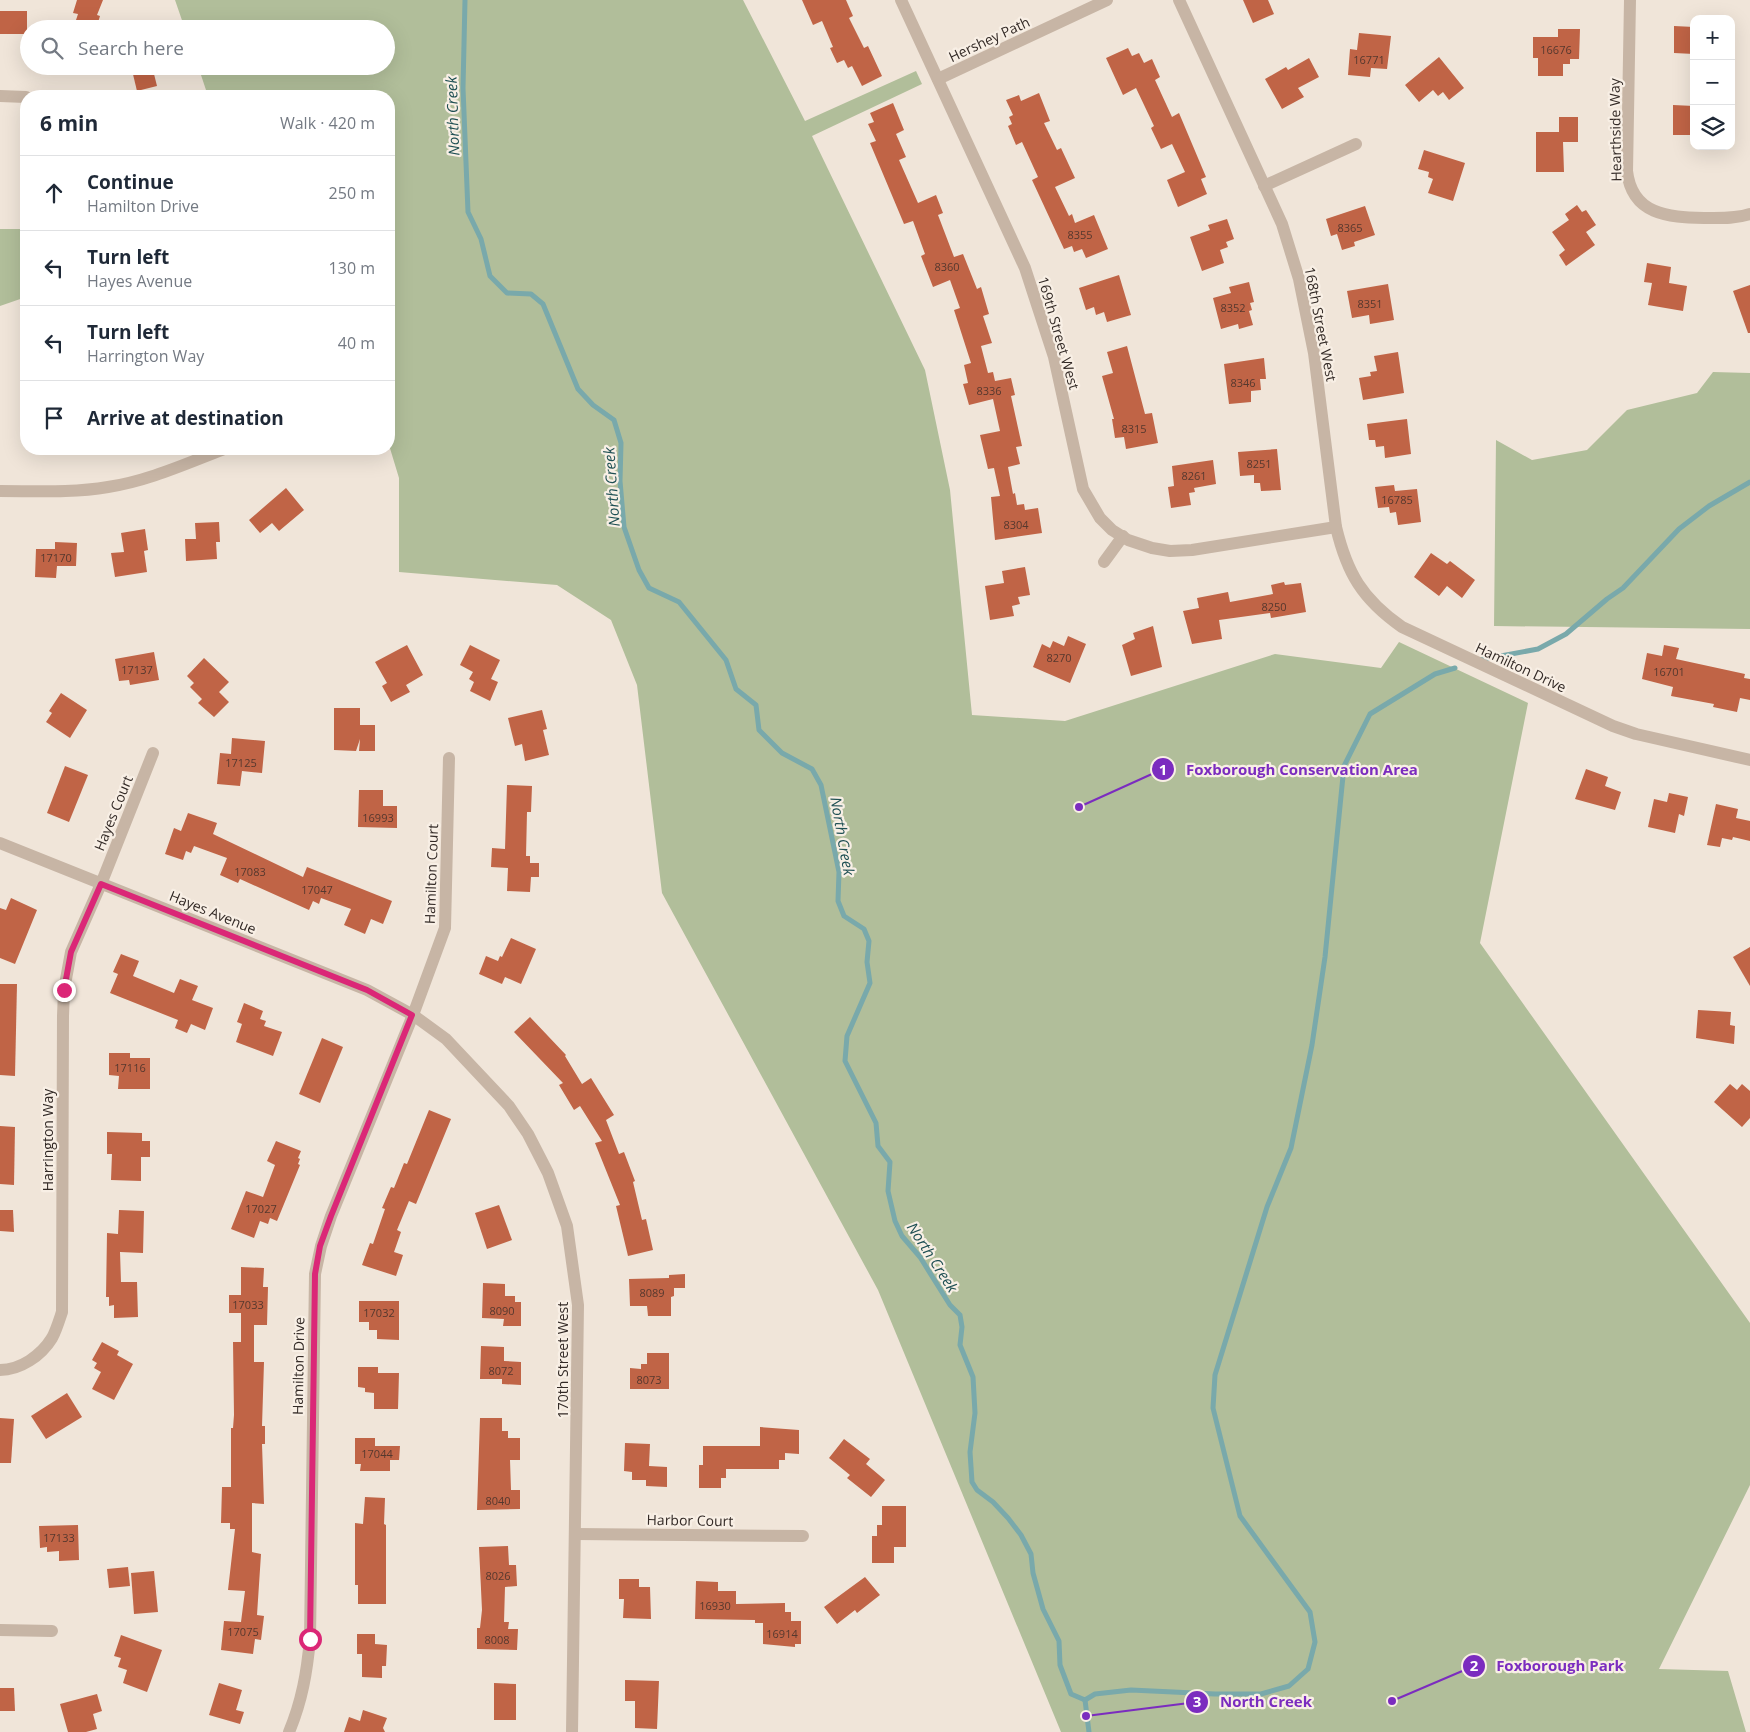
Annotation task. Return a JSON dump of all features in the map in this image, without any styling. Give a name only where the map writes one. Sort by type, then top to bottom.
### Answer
[{"type":"street","name":"169th Street West","points":[[901,0],[1024,268],[1054,356],[1083,489],[1100,518],[1122,536],[1152,548],[1170,551],[1192,550],[1336,527]]},
{"type":"street","name":"Hershey Path","points":[[938,79],[1107,0]]},
{"type":"street","name":"168th Street West","points":[[1180,0],[1282,224],[1299,279],[1307,314],[1336,527]]},
{"type":"street","name":"Hearthside Way","points":[[1630,0],[1627,171],[1630,189],[1641,202],[1664,216],[1728,218],[1750,214]]},
{"type":"street","points":[[0,96],[20,97]]},
{"type":"street","points":[[1264,186],[1356,144]]},
{"type":"street","points":[[0,491],[80,490],[109,487],[158,474],[209,455]]},
{"type":"street","name":"Hamilton Drive","points":[[1336,527],[1342,551],[1360,588],[1380,610],[1402,627],[1613,726],[1636,734],[1750,760]]},
{"type":"street","points":[[1104,562],[1122,536]]},
{"type":"street","name":"Hayes Court","points":[[101,884],[153,753]]},
{"type":"street","name":"Hamilton Court","points":[[412,1015],[445,928],[449,758]]},
{"type":"street","name":"Hayes Avenue","points":[[0,844],[367,990],[412,1015]]},
{"type":"street","name":"Harrington Way","points":[[0,1370],[20,1366],[36,1356],[52,1338],[62,1312],[64,990],[71,952],[101,884]]},
{"type":"street","name":"Hamilton Drive","points":[[289,1732],[297,1714],[307,1676],[310,1639],[315,1274],[320,1246],[331,1216],[412,1015]]},
{"type":"street","name":"170th Street West","points":[[412,1015],[446,1039],[509,1106],[528,1134],[548,1173],[567,1226],[578,1306],[572,1732]]},
{"type":"street","name":"Harbor Court","points":[[576,1534],[803,1536]]},
{"type":"street","points":[[0,1630],[52,1631]]},
{"type":"green space","points":[[175,0],[743,0],[805,121],[916,71],[922,84],[812,136],[925,370],[950,490],[972,715],[1065,721],[1275,654],[1381,668],[1399,642],[1528,703],[1480,943],[1750,1323],[1750,1485],[1659,1669],[1728,1671],[1746,1732],[1061,1732],[878,1290],[662,893],[637,685],[611,620],[557,585],[399,572],[399,478],[392,455],[395,455],[395,90],[206,90],[201,75],[395,75],[395,20],[182,20]]},
{"type":"green space","points":[[0,229],[20,229],[20,299],[0,306]]},
{"type":"green space","points":[[1713,372],[1750,373],[1750,629],[1494,626],[1496,440],[1532,460],[1587,450],[1627,410],[1697,393]]},
{"type":"building","points":[[77,0],[103,0],[97,15],[100,16],[99,20],[76,20],[78,14],[73,13]]},
{"type":"building","points":[[802,0],[846,0],[853,16],[849,18],[864,48],[868,46],[882,76],[862,86],[852,66],[848,68],[844,60],[837,63],[830,48],[833,47],[822,21],[813,25]]},
{"type":"building","points":[[1243,0],[1268,0],[1274,14],[1253,23]]},
{"type":"building","points":[[0,11],[27,11],[27,20],[20,20],[20,34],[0,34]]},
{"type":"building","points":[[1674,26],[1690,27],[1690,54],[1674,53]]},
{"type":"building","points":[[1558,29],[1580,29],[1579,59],[1570,59],[1570,64],[1563,64],[1563,76],[1538,76],[1538,58],[1533,58],[1533,37],[1558,37]]},
{"type":"building","points":[[1359,33],[1391,36],[1387,69],[1371,68],[1370,77],[1348,75],[1350,49],[1357,50]]},
{"type":"building","points":[[1128,48],[1132,56],[1139,53],[1144,63],[1152,59],[1160,77],[1155,80],[1172,117],[1179,113],[1206,177],[1201,179],[1207,194],[1178,207],[1167,180],[1185,172],[1172,144],[1161,149],[1151,128],[1154,126],[1136,88],[1123,95],[1106,58]]},
{"type":"building","points":[[1439,57],[1464,88],[1449,100],[1443,92],[1438,96],[1433,90],[1419,102],[1405,85]]},
{"type":"building","points":[[1309,58],[1319,77],[1298,88],[1304,97],[1282,109],[1265,79],[1286,67],[1288,70]]},
{"type":"building","points":[[133,75],[154,75],[157,86],[137,90]]},
{"type":"building","points":[[1039,93],[1050,121],[1044,123],[1057,150],[1061,148],[1075,178],[1055,187],[1069,216],[1072,214],[1075,223],[1094,215],[1108,249],[1086,258],[1082,249],[1074,252],[1072,246],[1064,249],[1032,180],[1038,177],[1022,142],[1016,145],[1008,126],[1012,124],[1009,117],[1013,115],[1006,100],[1019,95],[1021,101]]},
{"type":"building","points":[[893,103],[904,130],[896,134],[906,157],[899,160],[918,203],[936,195],[943,213],[938,215],[954,257],[963,254],[977,289],[981,287],[989,314],[983,316],[992,343],[981,346],[988,373],[993,372],[995,381],[1011,378],[1015,395],[1011,396],[1022,446],[1016,447],[1020,464],[1008,467],[1013,494],[1015,493],[1017,505],[1024,504],[1025,510],[1038,508],[1042,533],[995,540],[991,497],[1000,496],[994,468],[988,469],[980,435],[1000,431],[993,399],[969,405],[963,384],[968,383],[964,365],[971,363],[954,310],[960,308],[950,280],[933,287],[921,256],[925,254],[913,221],[904,224],[870,143],[876,141],[868,124],[874,122],[870,113]]},
{"type":"building","points":[[1673,105],[1690,106],[1690,135],[1673,135]]},
{"type":"building","points":[[1559,117],[1578,117],[1578,142],[1563,142],[1564,172],[1536,172],[1536,132],[1559,132]]},
{"type":"building","points":[[1424,150],[1465,163],[1453,201],[1428,193],[1433,179],[1428,177],[1429,172],[1418,169]]},
{"type":"building","points":[[1577,205],[1582,212],[1586,210],[1596,225],[1586,232],[1595,245],[1566,266],[1559,255],[1565,250],[1552,232],[1569,220],[1565,214]]},
{"type":"building","points":[[1365,206],[1375,235],[1354,242],[1355,246],[1342,250],[1337,234],[1331,236],[1326,219]]},
{"type":"building","points":[[1227,219],[1234,239],[1226,242],[1228,247],[1220,250],[1224,263],[1202,271],[1190,237],[1210,230],[1208,225]]},
{"type":"building","points":[[1647,263],[1671,267],[1669,283],[1687,286],[1683,311],[1648,305],[1652,283],[1644,282]]},
{"type":"building","points":[[1119,275],[1131,315],[1107,322],[1104,312],[1096,315],[1094,307],[1086,310],[1079,288]]},
{"type":"building","points":[[1249,282],[1254,302],[1250,303],[1252,310],[1249,311],[1253,325],[1239,329],[1238,324],[1221,329],[1213,298],[1231,293],[1229,287]]},
{"type":"building","points":[[1388,284],[1394,320],[1370,324],[1369,315],[1352,318],[1347,291]]},
{"type":"building","points":[[1750,285],[1750,333],[1748,333],[1733,291]]},
{"type":"building","points":[[1127,346],[1145,414],[1152,413],[1158,443],[1126,449],[1124,437],[1115,438],[1112,419],[1114,419],[1102,376],[1113,373],[1107,352]]},
{"type":"building","points":[[1398,352],[1404,393],[1363,400],[1359,378],[1371,376],[1370,372],[1377,371],[1374,356]]},
{"type":"building","points":[[1264,358],[1266,379],[1260,379],[1261,390],[1251,391],[1251,402],[1229,404],[1224,364]]},
{"type":"building","points":[[1407,419],[1411,454],[1385,458],[1384,446],[1376,447],[1375,440],[1369,440],[1367,424]]},
{"type":"building","points":[[1277,449],[1281,490],[1261,491],[1260,483],[1254,483],[1254,475],[1240,476],[1238,452]]},
{"type":"building","points":[[1213,460],[1216,484],[1194,488],[1195,492],[1189,493],[1191,505],[1171,508],[1168,487],[1174,486],[1172,466]]},
{"type":"building","points":[[1394,485],[1395,491],[1417,489],[1421,522],[1398,525],[1396,512],[1390,513],[1389,507],[1378,508],[1375,487]]},
{"type":"building","points":[[286,488],[304,510],[279,531],[272,523],[260,533],[249,520]]},
{"type":"building","points":[[219,522],[220,542],[216,542],[217,559],[186,561],[185,539],[196,539],[195,523]]},
{"type":"building","points":[[145,529],[148,550],[144,551],[147,572],[115,577],[111,553],[124,552],[121,533]]},
{"type":"building","points":[[55,542],[77,543],[76,566],[57,566],[56,578],[35,577],[36,549],[55,549]]},
{"type":"building","points":[[1431,553],[1447,564],[1450,561],[1475,580],[1462,598],[1447,586],[1439,596],[1414,577]]},
{"type":"building","points":[[1025,567],[1030,595],[1018,597],[1020,604],[1012,606],[1014,616],[990,620],[985,586],[1004,583],[1002,571]]},
{"type":"building","points":[[1284,582],[1285,585],[1301,583],[1306,612],[1271,618],[1270,613],[1219,620],[1222,639],[1192,644],[1183,611],[1199,608],[1197,598],[1228,592],[1230,602],[1273,594],[1271,585]]},
{"type":"building","points":[[1153,626],[1162,667],[1131,676],[1122,645],[1135,639],[1133,633]]},
{"type":"building","points":[[1068,636],[1086,644],[1070,683],[1033,667],[1042,644],[1050,648],[1053,641],[1064,646]]},
{"type":"building","points":[[407,645],[423,675],[406,685],[410,692],[391,702],[382,686],[387,683],[375,662]]},
{"type":"building","points":[[470,645],[500,660],[491,679],[498,682],[490,701],[470,691],[474,682],[469,679],[473,672],[460,665]]},
{"type":"building","points":[[1664,645],[1679,648],[1676,659],[1745,674],[1744,678],[1750,679],[1750,700],[1740,698],[1737,712],[1713,707],[1714,704],[1671,696],[1673,687],[1642,679],[1647,653],[1662,656]]},
{"type":"building","points":[[154,652],[159,680],[130,685],[129,680],[119,681],[115,659]]},
{"type":"building","points":[[204,658],[229,682],[219,692],[229,702],[214,717],[198,703],[202,699],[190,687],[194,683],[187,676]]},
{"type":"building","points":[[61,693],[87,710],[70,738],[46,722],[52,713],[49,711]]},
{"type":"building","points":[[334,708],[360,708],[360,725],[375,725],[375,751],[359,751],[360,739],[356,751],[334,750]]},
{"type":"building","points":[[542,710],[547,729],[543,730],[549,755],[525,761],[522,744],[515,746],[508,718]]},
{"type":"building","points":[[232,738],[265,741],[262,773],[242,771],[240,786],[217,784],[220,753],[231,754]]},
{"type":"building","points":[[65,766],[88,775],[69,822],[47,813]]},
{"type":"building","points":[[1586,769],[1608,777],[1605,786],[1621,792],[1615,810],[1575,799]]},
{"type":"building","points":[[507,785],[532,786],[531,812],[527,812],[526,856],[530,856],[530,863],[539,863],[539,877],[531,877],[530,892],[507,891],[508,868],[491,867],[492,848],[505,849]]},
{"type":"building","points":[[359,790],[383,790],[383,806],[397,806],[397,828],[358,827]]},
{"type":"building","points":[[1669,793],[1688,797],[1684,816],[1679,814],[1675,833],[1648,827],[1654,799],[1667,802]]},
{"type":"building","points":[[1716,804],[1738,809],[1736,818],[1750,821],[1750,841],[1733,837],[1732,840],[1722,838],[1720,847],[1707,845]]},
{"type":"building","points":[[188,813],[217,823],[213,834],[303,877],[307,867],[392,901],[383,924],[371,919],[365,934],[344,925],[351,909],[321,898],[319,904],[313,901],[309,910],[240,879],[238,883],[220,875],[227,858],[194,846],[191,853],[186,851],[183,860],[165,854],[174,828],[181,831]]},
{"type":"building","points":[[11,898],[37,910],[15,964],[0,958],[0,908],[6,910]]},
{"type":"building","points":[[511,938],[536,949],[521,984],[505,977],[502,984],[479,974],[486,956],[498,961],[500,956],[502,957]]},
{"type":"building","points":[[1750,947],[1750,986],[1733,957]]},
{"type":"building","points":[[121,954],[139,961],[133,976],[174,993],[180,979],[198,986],[192,1000],[213,1008],[205,1030],[191,1024],[187,1033],[175,1028],[178,1020],[110,993],[118,974],[113,972]]},
{"type":"building","points":[[0,984],[17,984],[15,1076],[0,1075]]},
{"type":"building","points":[[244,1003],[263,1011],[260,1019],[266,1021],[264,1026],[282,1032],[273,1056],[236,1042],[242,1024],[237,1022]]},
{"type":"building","points":[[1698,1010],[1731,1012],[1730,1025],[1735,1026],[1734,1044],[1696,1038]]},
{"type":"building","points":[[530,1017],[566,1055],[582,1084],[591,1078],[614,1115],[606,1120],[619,1154],[624,1152],[635,1181],[633,1182],[642,1220],[646,1219],[653,1250],[628,1256],[616,1206],[620,1205],[595,1143],[602,1141],[580,1106],[574,1110],[559,1085],[563,1083],[514,1032]]},
{"type":"building","points":[[322,1038],[343,1047],[320,1103],[299,1094]]},
{"type":"building","points":[[109,1053],[130,1053],[130,1058],[150,1058],[150,1089],[118,1089],[119,1076],[109,1075]]},
{"type":"building","points":[[1730,1084],[1737,1090],[1742,1084],[1750,1091],[1750,1118],[1742,1127],[1714,1102]]},
{"type":"building","points":[[429,1110],[451,1119],[416,1204],[409,1201],[397,1230],[401,1232],[394,1252],[403,1255],[396,1276],[362,1265],[370,1243],[373,1244],[385,1209],[382,1208],[391,1187],[394,1188],[404,1163],[407,1164]]},
{"type":"building","points":[[0,1126],[15,1127],[14,1185],[0,1184]]},
{"type":"building","points":[[107,1132],[142,1133],[142,1141],[150,1141],[150,1157],[141,1157],[141,1181],[111,1180],[112,1154],[107,1154]]},
{"type":"building","points":[[276,1141],[301,1151],[298,1158],[300,1159],[298,1164],[300,1165],[277,1221],[270,1218],[268,1224],[260,1221],[254,1238],[231,1229],[246,1191],[263,1197],[275,1165],[267,1161]]},
{"type":"building","points":[[499,1205],[512,1240],[487,1249],[475,1213]]},
{"type":"building","points":[[0,1210],[13,1210],[14,1232],[0,1231]]},
{"type":"building","points":[[119,1210],[144,1211],[143,1253],[120,1252],[121,1282],[137,1282],[138,1317],[114,1318],[114,1305],[109,1306],[109,1297],[106,1297],[107,1233],[118,1234]]},
{"type":"building","points":[[241,1267],[264,1268],[263,1287],[268,1287],[267,1325],[254,1325],[254,1362],[264,1362],[262,1426],[265,1426],[265,1444],[262,1444],[264,1504],[252,1503],[252,1552],[261,1554],[257,1615],[264,1616],[261,1640],[255,1639],[253,1654],[221,1650],[224,1621],[241,1622],[245,1591],[228,1590],[235,1529],[230,1529],[230,1523],[221,1523],[222,1487],[231,1487],[231,1428],[233,1428],[234,1415],[233,1342],[241,1342],[241,1313],[229,1313],[229,1295],[241,1295]]},
{"type":"building","points":[[685,1274],[685,1288],[674,1288],[674,1296],[671,1297],[671,1316],[648,1316],[647,1306],[630,1306],[629,1279],[669,1278],[669,1275]]},
{"type":"building","points":[[483,1283],[505,1284],[505,1296],[515,1296],[515,1302],[521,1302],[521,1326],[503,1326],[504,1319],[482,1318]]},
{"type":"building","points":[[359,1301],[399,1301],[399,1340],[377,1339],[377,1330],[369,1330],[369,1322],[359,1322]]},
{"type":"building","points":[[102,1342],[119,1351],[117,1355],[133,1364],[114,1400],[92,1389],[101,1372],[94,1368],[97,1363],[92,1360]]},
{"type":"building","points":[[481,1346],[504,1347],[504,1361],[521,1362],[521,1385],[502,1384],[502,1379],[480,1379]]},
{"type":"building","points":[[647,1353],[669,1353],[669,1389],[630,1389],[630,1368],[641,1369],[641,1364],[647,1364]]},
{"type":"building","points":[[358,1367],[378,1367],[378,1373],[399,1373],[398,1409],[374,1409],[374,1393],[365,1392],[365,1388],[358,1387]]},
{"type":"building","points":[[67,1393],[82,1417],[46,1439],[31,1416]]},
{"type":"building","points":[[0,1418],[14,1419],[11,1463],[0,1463]]},
{"type":"building","points":[[480,1418],[502,1418],[502,1431],[508,1431],[508,1438],[520,1438],[520,1460],[510,1460],[511,1490],[520,1490],[520,1509],[477,1510]]},
{"type":"building","points":[[760,1427],[799,1430],[799,1454],[785,1453],[785,1460],[779,1460],[779,1469],[726,1469],[726,1478],[721,1478],[721,1488],[699,1488],[699,1465],[703,1465],[703,1446],[760,1446]]},
{"type":"building","points":[[355,1438],[375,1438],[375,1446],[400,1446],[399,1460],[390,1460],[390,1471],[360,1471],[361,1464],[355,1464]]},
{"type":"building","points":[[844,1439],[870,1459],[866,1464],[885,1480],[871,1497],[847,1478],[850,1475],[829,1458]]},
{"type":"building","points":[[625,1443],[650,1444],[649,1466],[667,1467],[667,1487],[646,1486],[646,1480],[632,1480],[632,1472],[624,1471]]},
{"type":"building","points":[[365,1497],[385,1498],[386,1604],[358,1604],[358,1585],[355,1585],[355,1523],[363,1524]]},
{"type":"building","points":[[882,1506],[906,1506],[906,1547],[894,1547],[894,1563],[872,1563],[872,1536],[877,1536],[877,1525],[882,1525]]},
{"type":"building","points":[[78,1525],[79,1560],[59,1561],[59,1551],[47,1552],[47,1547],[40,1548],[39,1526]]},
{"type":"building","points":[[508,1546],[509,1565],[516,1565],[517,1586],[505,1587],[504,1622],[509,1622],[508,1629],[518,1629],[517,1650],[477,1649],[477,1628],[480,1628],[482,1610],[479,1547]]},
{"type":"building","points":[[128,1567],[130,1586],[109,1588],[107,1569]]},
{"type":"building","points":[[154,1571],[158,1612],[134,1614],[131,1573]]},
{"type":"building","points":[[865,1577],[880,1595],[857,1613],[855,1610],[837,1624],[824,1607]]},
{"type":"building","points":[[619,1579],[639,1579],[639,1587],[650,1587],[651,1619],[623,1618],[624,1599],[619,1599]]},
{"type":"building","points":[[696,1581],[718,1582],[718,1591],[736,1591],[736,1604],[785,1603],[785,1612],[791,1612],[791,1621],[801,1621],[801,1644],[795,1644],[795,1647],[763,1644],[763,1623],[755,1623],[755,1620],[695,1619]]},
{"type":"building","points":[[357,1634],[375,1634],[375,1644],[387,1645],[386,1666],[382,1666],[382,1678],[362,1677],[362,1654],[357,1654]]},
{"type":"building","points":[[121,1635],[162,1650],[147,1692],[123,1683],[127,1670],[118,1667],[121,1658],[114,1656]]},
{"type":"building","points":[[625,1680],[659,1681],[657,1729],[635,1728],[635,1701],[625,1701]]},
{"type":"building","points":[[219,1683],[242,1690],[236,1710],[244,1712],[240,1724],[209,1715]]},
{"type":"building","points":[[494,1683],[516,1684],[516,1720],[494,1720]]},
{"type":"building","points":[[0,1688],[14,1688],[15,1711],[0,1711]]},
{"type":"building","points":[[97,1694],[102,1711],[93,1714],[97,1729],[86,1732],[68,1732],[60,1704]]},
{"type":"building","points":[[363,1710],[387,1718],[383,1728],[385,1732],[344,1732],[349,1717],[360,1721]]},
{"type":"waterway","name":"North Creek","points":[[465,0],[463,88],[468,212],[481,239],[490,276],[507,293],[531,294],[543,304],[578,389],[593,405],[614,420],[621,443],[620,481],[624,527],[639,570],[649,588],[679,602],[726,660],[736,689],[756,705],[759,730],[782,753],[812,769],[821,785],[839,872],[838,901],[844,916],[864,929],[869,941],[867,962],[870,983],[847,1036],[845,1061],[876,1123],[878,1146],[890,1162],[888,1191],[895,1221],[902,1236],[920,1257],[950,1305],[960,1315],[962,1327],[960,1345],[973,1377],[975,1413],[970,1452],[972,1482],[977,1490],[993,1502],[1008,1518],[1021,1535],[1031,1554],[1033,1573],[1043,1609],[1059,1641],[1060,1665],[1071,1694],[1085,1700]]},
{"type":"waterway","points":[[1479,660],[1538,649],[1566,634],[1623,588],[1679,529],[1709,506],[1750,482]]},
{"type":"waterway","points":[[1085,1700],[1095,1694],[1131,1690],[1261,1694],[1289,1686],[1308,1669],[1315,1642],[1310,1612],[1240,1516],[1213,1408],[1215,1375],[1267,1207],[1291,1148],[1312,1045],[1325,957],[1344,766],[1370,714],[1435,674],[1455,668]]},
{"type":"waterway","name":"North Creek","points":[[1085,1700],[1089,1732]]},
{"type":"place","name":"Foxborough Conservation Area","points":[[1079,807]]},
{"type":"place","name":"Foxborough Park","points":[[1392,1701]]},
{"type":"place","name":"North Creek","points":[[1086,1716]]},
{"type":"route","points":[[64,990],[66,970],[71,952],[101,884],[367,990],[412,1015],[331,1216],[320,1246],[315,1274],[310,1639]]}]
